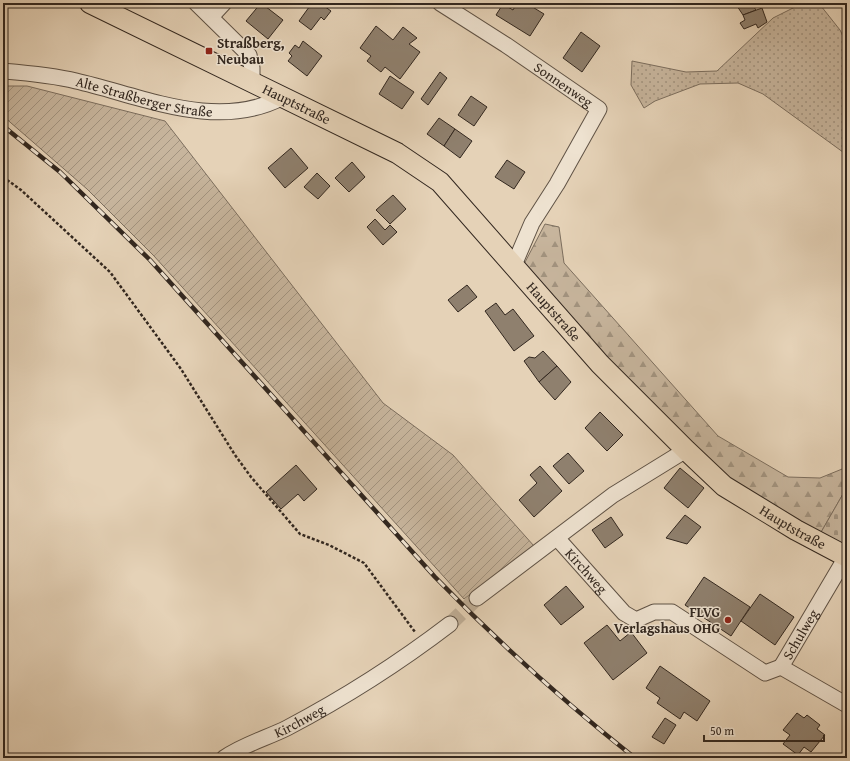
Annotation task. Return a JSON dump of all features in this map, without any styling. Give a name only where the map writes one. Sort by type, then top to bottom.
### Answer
[{"type":"main road","name":"Hauptstraße","points":[[90,3],[397,153],[440,182],[600,364],[724,486],[796,530],[846,557]]},
{"type":"street","points":[[196,3],[249,55],[252,68],[252,82]]},
{"type":"street","points":[[211,17],[224,3]]},
{"type":"street","name":"Sonnenweg","points":[[440,3],[506,45],[599,109],[557,184],[532,223],[514,265]]},
{"type":"street","name":"Alte Straßberger Straße","points":[[3,71],[75,81],[181,109],[216,112],[250,110],[267,105],[283,97]]},
{"type":"street","name":"Kirchweg","points":[[477,598],[613,495],[686,450]]},
{"type":"street","name":"Kirchweg","points":[[557,538],[624,613],[636,620],[654,612],[672,612],[765,673],[781,667]]},
{"type":"street","name":"Schulweg","points":[[846,557],[781,667],[847,705]]},
{"type":"street","name":"Kirchweg","points":[[224,758],[288,727],[362,684],[424,644],[450,624]]},
{"type":"path","points":[[3,177],[21,190],[110,272],[181,369],[235,455],[251,477],[300,534],[329,545],[364,563],[424,644]]},
{"type":"green space","points":[[801,4],[821,6],[840,30],[847,44],[847,155],[763,94],[738,83],[700,84],[655,101],[644,108],[631,85],[632,61],[686,72],[717,71],[773,18]]},
{"type":"green space","points":[[3,86],[27,86],[165,121],[383,403],[453,455],[534,546],[464,599],[154,256],[87,189],[3,116]]},
{"type":"green space","points":[[545,224],[559,227],[564,263],[718,436],[788,477],[820,478],[847,467],[847,487],[820,534],[728,479],[610,363],[523,266]]},
{"type":"green space","points":[[847,487],[847,547],[820,534]]},
{"type":"building","points":[[261,3],[283,20],[268,39],[246,21]]},
{"type":"building","points":[[312,3],[320,3],[331,11],[324,20],[321,17],[311,30],[299,21]]},
{"type":"building","points":[[517,3],[526,3],[544,14],[530,36],[496,15],[503,4],[513,10]]},
{"type":"building","points":[[735,3],[751,3],[756,10],[743,15]]},
{"type":"building","points":[[762,8],[767,22],[758,28],[756,24],[744,29],[740,23],[745,20],[743,15]]},
{"type":"building","points":[[376,26],[393,40],[403,27],[417,38],[409,44],[420,52],[400,79],[385,67],[381,72],[367,61],[371,56],[360,48]]},
{"type":"building","points":[[581,32],[600,46],[582,72],[563,58]]},
{"type":"building","points":[[303,41],[322,56],[307,76],[288,61],[292,56],[289,53],[295,45],[299,48]]},
{"type":"building","points":[[440,72],[447,78],[428,105],[421,99]]},
{"type":"building","points":[[390,76],[414,92],[402,109],[379,94]]},
{"type":"building","points":[[471,96],[487,107],[474,126],[458,115]]},
{"type":"building","points":[[439,118],[455,129],[444,146],[427,134]]},
{"type":"building","points":[[455,129],[472,141],[460,158],[444,146]]},
{"type":"building","points":[[291,148],[308,168],[285,188],[268,168]]},
{"type":"building","points":[[507,160],[525,172],[514,189],[495,177]]},
{"type":"building","points":[[352,162],[365,177],[349,192],[335,178]]},
{"type":"building","points":[[317,173],[330,186],[318,199],[304,187]]},
{"type":"building","points":[[393,195],[406,209],[390,224],[376,210]]},
{"type":"building","points":[[375,219],[385,230],[390,225],[397,232],[383,245],[367,227]]},
{"type":"building","points":[[467,285],[477,297],[458,312],[448,300]]},
{"type":"building","points":[[496,303],[505,315],[513,309],[534,336],[514,351],[485,311]]},
{"type":"building","points":[[543,351],[557,366],[539,382],[524,361],[529,357],[535,358]]},
{"type":"building","points":[[557,366],[571,382],[555,400],[539,382]]},
{"type":"building","points":[[600,412],[623,435],[607,451],[585,428]]},
{"type":"building","points":[[568,453],[584,471],[569,484],[553,466]]},
{"type":"building","points":[[296,465],[317,489],[304,501],[298,494],[281,509],[266,492]]},
{"type":"building","points":[[540,466],[562,491],[534,517],[519,500],[537,483],[530,475]]},
{"type":"building","points":[[680,468],[704,488],[688,508],[664,488]]},
{"type":"building","points":[[685,515],[701,527],[687,544],[666,538]]},
{"type":"building","points":[[611,517],[623,535],[605,548],[592,530]]},
{"type":"building","points":[[704,577],[750,607],[731,636],[685,605]]},
{"type":"building","points":[[566,586],[584,607],[561,625],[544,605]]},
{"type":"building","points":[[760,594],[794,617],[775,645],[741,621]]},
{"type":"building","points":[[607,625],[620,641],[631,632],[647,653],[613,680],[584,643]]},
{"type":"building","points":[[660,666],[710,701],[697,721],[684,712],[680,719],[657,703],[660,698],[646,688]]},
{"type":"building","points":[[797,713],[804,718],[807,715],[820,725],[817,729],[825,735],[811,752],[804,747],[798,755],[783,744],[790,735],[783,730]]},
{"type":"building","points":[[665,718],[676,725],[664,744],[652,737]]},
{"type":"tunnel","points":[[450,624],[477,598]]},
{"type":"railway","points":[[3,126],[60,172],[150,260],[435,577],[507,648],[557,693],[635,758]]},
{"type":"place","name":"Straßberg, Neubau","points":[[209,51]]},
{"type":"place","name":"FLVG Verlagshaus OHG","points":[[728,620]]}]
